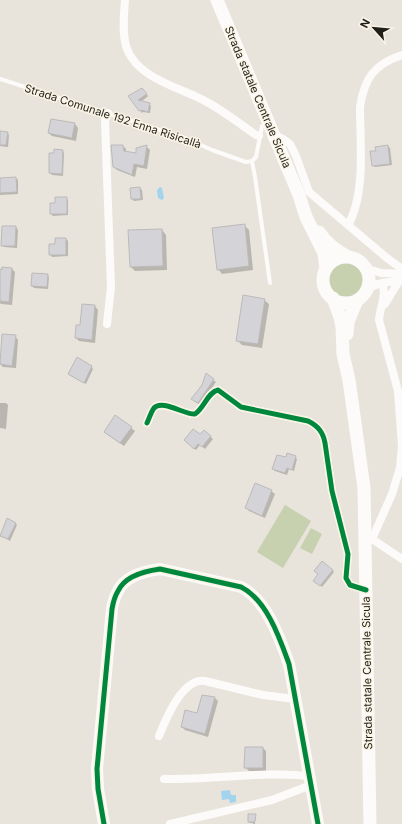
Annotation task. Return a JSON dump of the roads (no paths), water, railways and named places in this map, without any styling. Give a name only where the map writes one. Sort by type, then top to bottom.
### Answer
[{"type":"main road","name":"Strada statale Centrale Sicula","points":[[217,0],[270,123],[299,195],[306,217],[324,253],[326,269]]},
{"type":"main road","name":"Strada statale Centrale Sicula","points":[[299,195],[321,235],[329,245],[348,257]]},
{"type":"main road","points":[[348,257],[361,262],[365,268],[369,276],[368,286],[364,294],[357,300],[344,303],[333,298],[325,288],[324,282],[326,269],[336,260],[348,257]]},
{"type":"main road","name":"Strada statale Centrale Sicula","points":[[333,298],[342,327],[343,354],[349,380],[364,488],[368,539],[366,590],[370,824]]},
{"type":"main road","name":"Strada statale Centrale Sicula","points":[[349,380],[347,335],[348,322],[357,300]]},
{"type":"street","points":[[125,0],[124,38],[129,53],[138,65],[148,74],[200,98],[219,109],[259,136]]},
{"type":"street","points":[[348,225],[354,216],[358,194],[361,95],[367,81],[383,62],[402,55]]},
{"type":"street","points":[[107,324],[111,287],[105,120],[108,113]]},
{"type":"street","points":[[274,135],[290,144],[309,192],[402,269]]},
{"type":"street","points":[[365,268],[401,279]]},
{"type":"street","points":[[366,290],[373,285],[401,279]]},
{"type":"street","points":[[379,320],[387,300],[401,279]]},
{"type":"street","points":[[382,283],[384,295],[379,320],[398,391],[402,446],[400,468],[392,494],[368,539],[402,559]]},
{"type":"street","points":[[147,423],[154,408],[158,406],[168,406],[186,413],[195,414],[199,412],[213,392],[218,390],[241,407],[308,421],[315,424],[324,436],[332,491],[348,554],[346,578],[350,585],[366,590]]},
{"type":"street","points":[[104,824],[98,789],[98,769],[112,609],[118,589],[130,579],[144,572],[160,569],[233,585],[248,591],[262,606],[284,649],[289,664],[318,824]]},
{"type":"street","points":[[159,736],[173,704],[192,684],[198,681],[205,681],[263,695],[295,699]]},
{"type":"street","points":[[164,779],[193,780],[213,777],[290,774],[310,780]]},
{"type":"street","points":[[170,824],[272,800],[310,780]]},
{"type":"lane","name":"Strada Comunale 192 Enna Risicallà","points":[[0,79],[108,113],[188,140],[246,162],[252,161]]},
{"type":"lane","points":[[270,123],[262,126],[256,157],[252,161],[256,177],[270,283]]},
{"type":"water","points":[[160,187],[162,188],[164,198],[162,200],[158,198],[157,190]]},
{"type":"water","points":[[230,790],[231,795],[236,795],[236,802],[230,803],[229,799],[222,800],[221,791]]}]
